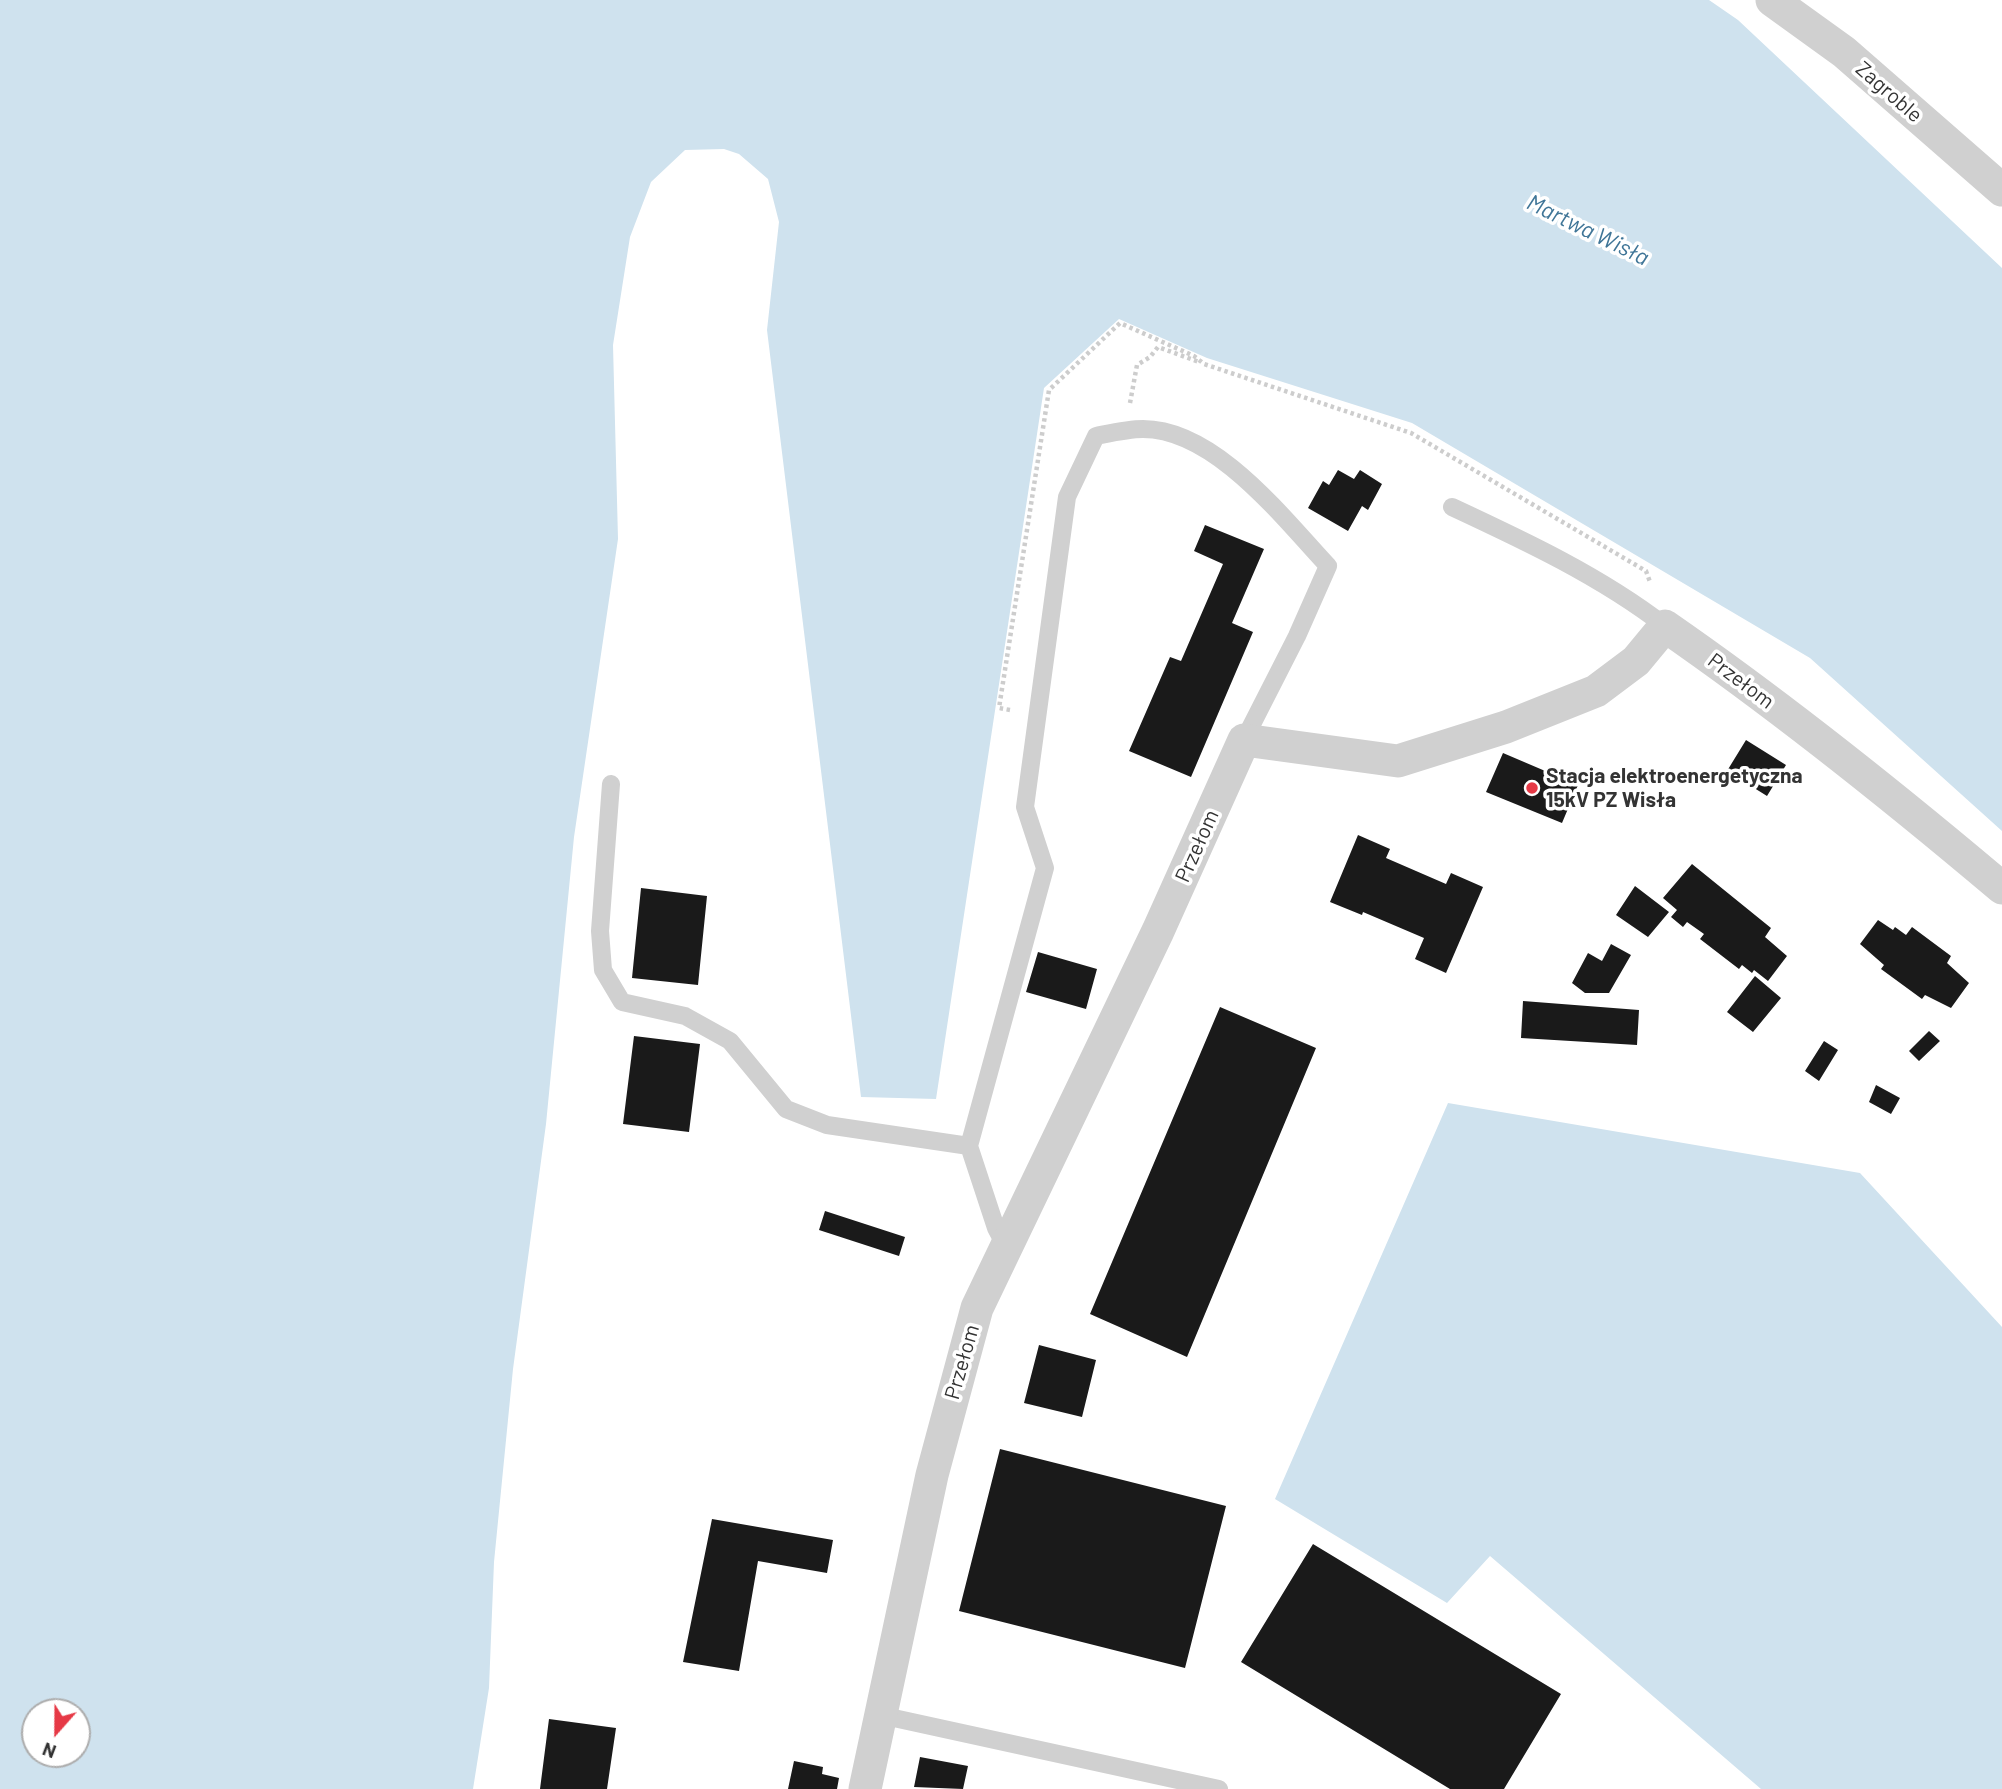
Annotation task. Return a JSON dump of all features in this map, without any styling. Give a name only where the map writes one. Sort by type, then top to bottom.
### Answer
[{"type":"street","name":"Zagroble","points":[[1772,0],[1844,52],[2002,190]]},
{"type":"street","points":[[1244,740],[1398,761],[1506,727],[1596,691],[1636,662],[1665,626]]},
{"type":"street","name":"Przełom","points":[[1665,626],[1735,675],[1913,813],[2002,888]]},
{"type":"street","name":"Przełom","points":[[865,1789],[954,1387],[977,1308],[1158,932],[1244,740]]},
{"type":"lane","points":[[1006,1247],[996,1228],[969,1146],[1045,868],[1025,807],[1067,497],[1096,436],[1145,428],[1190,440],[1238,471],[1328,566],[1297,636],[1244,740]]},
{"type":"lane","points":[[1452,507],[1530,544],[1632,601],[1665,626]]},
{"type":"lane","points":[[611,784],[600,931],[603,970],[622,1002],[685,1016],[730,1041],[786,1109],[827,1125],[969,1146]]},
{"type":"lane","points":[[880,1715],[1199,1787],[1219,1789]]},
{"type":"path","points":[[1125,431],[1137,365],[1150,357],[1158,347],[1411,433],[1646,571]]},
{"type":"water","name":"Martwa Wisła","points":[[0,0],[1709,0],[1738,20],[2002,268],[2002,831],[1810,658],[1412,423],[1207,358],[1119,319],[1044,388],[936,1099],[861,1097],[767,330],[779,222],[768,179],[739,154],[724,149],[685,150],[651,182],[630,237],[613,345],[618,539],[574,837],[546,1124],[513,1369],[494,1562],[489,1688],[473,1789],[0,1789]]},
{"type":"water","points":[[1448,1103],[1860,1173],[2002,1327],[2002,1789],[1761,1789],[1490,1556],[1447,1603],[1275,1499]]},
{"type":"building","points":[[1338,470],[1354,479],[1360,470],[1382,484],[1368,510],[1362,506],[1348,531],[1308,508],[1323,481],[1329,485]]},
{"type":"building","points":[[1205,525],[1264,549],[1232,623],[1253,632],[1191,777],[1129,751],[1170,657],[1181,661],[1223,564],[1194,551]]},
{"type":"building","points":[[1746,740],[1786,765],[1767,796],[1727,771]]},
{"type":"building","name":"Stacja elektroenergetyczna 15kV PZ Wisła","points":[[1503,753],[1578,785],[1562,823],[1486,792]]},
{"type":"building","points":[[1358,835],[1390,849],[1386,858],[1446,884],[1451,873],[1483,887],[1446,973],[1415,959],[1424,938],[1363,912],[1362,915],[1330,902]]},
{"type":"building","points":[[1692,864],[1771,928],[1765,937],[1787,956],[1768,981],[1742,965],[1739,969],[1700,939],[1704,934],[1687,922],[1683,927],[1671,917],[1677,910],[1663,898]]},
{"type":"building","points":[[1635,886],[1669,912],[1648,937],[1616,915]]},
{"type":"building","points":[[641,888],[707,896],[698,985],[632,978]]},
{"type":"building","points":[[1878,920],[1906,935],[1912,927],[1951,956],[1947,963],[1969,983],[1951,1008],[1925,995],[1922,999],[1881,969],[1884,965],[1860,944]]},
{"type":"building","points":[[1611,944],[1631,955],[1609,993],[1585,993],[1572,983],[1588,953],[1602,961]]},
{"type":"building","points":[[1038,952],[1097,969],[1086,1009],[1026,992]]},
{"type":"building","points":[[1755,976],[1781,998],[1753,1032],[1727,1012]]},
{"type":"building","points":[[1523,1001],[1639,1010],[1637,1045],[1521,1038]]},
{"type":"building","points":[[1220,1007],[1316,1048],[1187,1357],[1090,1314]]},
{"type":"building","points":[[1929,1031],[1940,1041],[1919,1061],[1909,1051]]},
{"type":"building","points":[[634,1036],[700,1044],[689,1132],[623,1124]]},
{"type":"building","points":[[1824,1041],[1838,1050],[1819,1081],[1805,1071]]},
{"type":"building","points":[[1876,1085],[1900,1098],[1891,1114],[1869,1102]]},
{"type":"building","points":[[825,1211],[905,1237],[899,1256],[819,1230]]},
{"type":"building","points":[[1039,1345],[1096,1360],[1082,1417],[1024,1403]]},
{"type":"building","points":[[1000,1449],[1226,1506],[1185,1668],[959,1611]]},
{"type":"building","points":[[712,1519],[833,1540],[827,1573],[758,1561],[739,1671],[683,1662]]},
{"type":"building","points":[[1313,1544],[1561,1694],[1504,1789],[1450,1789],[1241,1662]]},
{"type":"building","points":[[549,1719],[616,1728],[607,1789],[540,1789]]},
{"type":"building","points":[[920,1757],[968,1766],[963,1789],[914,1787]]},
{"type":"building","points":[[794,1761],[823,1767],[822,1774],[839,1778],[837,1789],[788,1789]]},
{"type":"place","name":"Stacja elektroenergetyczna 15kV PZ Wisła","points":[[1532,788]]}]
